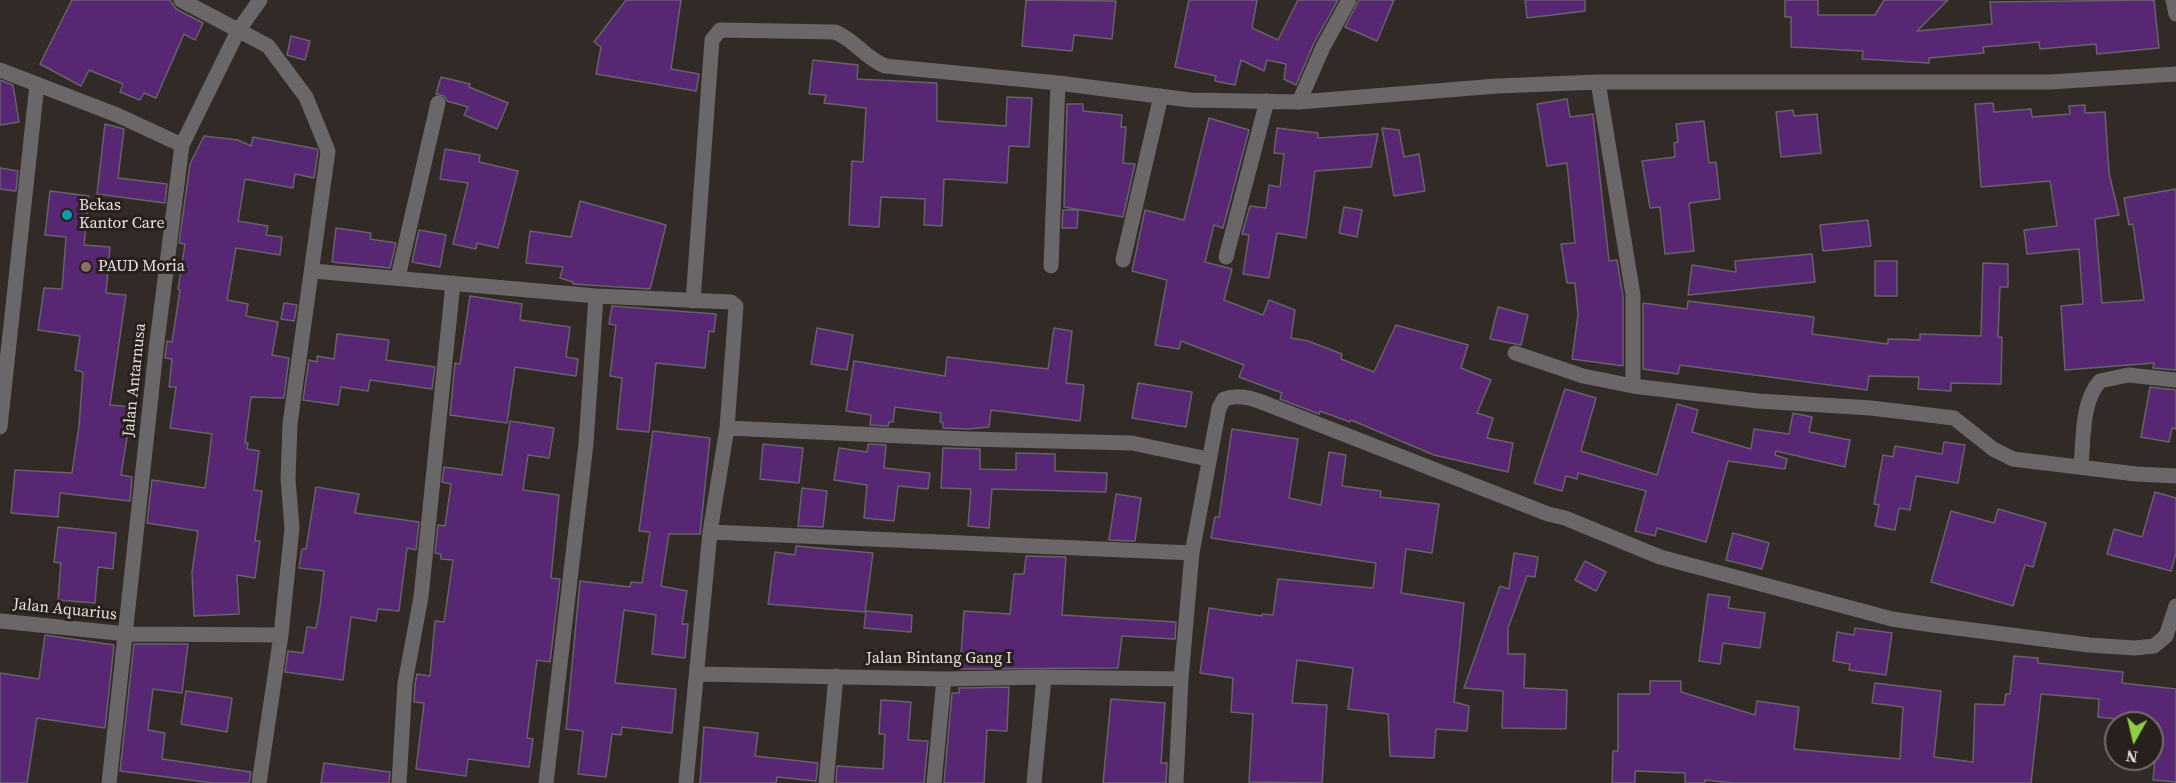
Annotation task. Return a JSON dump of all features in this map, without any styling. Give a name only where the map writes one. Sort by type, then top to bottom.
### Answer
[{"type":"street","points":[[181,0],[268,46],[306,97],[328,151],[290,424],[288,479],[292,528],[280,635],[259,783]]},
{"type":"street","name":"Jalan Antarnusa","points":[[109,783],[127,634],[156,350],[182,145],[238,31],[260,0]]},
{"type":"street","points":[[1299,102],[1323,46],[1349,0]]},
{"type":"street","points":[[2173,0],[2176,14]]},
{"type":"street","points":[[693,301],[712,40],[720,30],[835,32],[848,37],[874,62],[885,66],[1058,82],[1190,100],[1299,102],[1497,86],[1598,82],[2050,82],[2176,74]]},
{"type":"street","points":[[0,70],[182,145]]},
{"type":"street","points":[[1050,266],[1058,82]]},
{"type":"street","points":[[1598,82],[1633,295],[1633,386]]},
{"type":"street","points":[[0,427],[36,84]]},
{"type":"street","points":[[1123,260],[1161,96]]},
{"type":"street","points":[[1226,257],[1267,102]]},
{"type":"street","points":[[398,277],[438,103]]},
{"type":"street","points":[[312,271],[596,296],[731,302],[736,306],[726,428],[710,532],[686,783]]},
{"type":"street","points":[[399,783],[405,683],[422,597],[453,283]]},
{"type":"street","points":[[546,783],[586,444],[596,296]]},
{"type":"street","points":[[1515,353],[1582,376],[1633,386],[1758,401],[1871,408],[1954,418],[1993,449],[2013,459],[2081,465],[2136,474],[2176,476]]},
{"type":"street","points":[[2081,465],[2087,407],[2100,381],[2128,375],[2176,380]]},
{"type":"street","points":[[1176,783],[1180,679],[1192,553],[1208,459],[1219,408],[1224,399],[1242,396],[1548,514],[1565,518],[1660,557],[1892,619],[2089,645],[2135,648],[2154,646],[2166,636],[2176,606]]},
{"type":"street","points":[[726,428],[968,439],[1132,443],[1208,459]]},
{"type":"street","points":[[710,532],[1192,553]]},
{"type":"street","name":"Jalan Aquarius","points":[[0,621],[127,634],[280,635]]},
{"type":"street","name":"Jalan Bintang Gang I","points":[[698,674],[944,680],[1044,677],[1180,679]]},
{"type":"street","points":[[826,783],[836,676]]},
{"type":"street","points":[[1034,783],[1044,677]]},
{"type":"street","points":[[934,783],[944,680]]},
{"type":"building","points":[[72,0],[170,0],[176,9],[203,23],[195,40],[184,34],[156,98],[144,93],[140,100],[120,92],[123,84],[89,70],[81,86],[40,64]]},
{"type":"building","points":[[626,0],[681,0],[671,69],[699,74],[696,91],[596,74],[601,47],[594,42]]},
{"type":"building","points":[[1026,0],[1116,1],[1112,39],[1074,35],[1072,51],[1022,46]]},
{"type":"building","points":[[1189,0],[1257,0],[1252,28],[1278,40],[1298,0],[1338,0],[1314,43],[1296,85],[1284,79],[1286,64],[1267,60],[1264,71],[1241,60],[1235,85],[1215,81],[1216,76],[1175,67]]},
{"type":"building","points":[[1359,0],[1394,0],[1377,41],[1345,27]]},
{"type":"building","points":[[1525,0],[1585,0],[1585,11],[1527,18]]},
{"type":"building","points":[[1785,0],[1818,0],[1818,15],[1875,15],[1884,0],[1948,0],[1917,31],[1992,24],[1990,2],[2154,0],[2159,48],[2097,54],[2096,44],[2040,49],[2039,42],[1983,47],[1984,53],[1929,58],[1929,63],[1862,59],[1863,51],[1791,47],[1791,17],[1785,17]]},
{"type":"building","points":[[291,36],[310,41],[305,60],[287,55]]},
{"type":"building","points":[[813,60],[858,65],[857,79],[937,83],[937,121],[1006,126],[1007,97],[1032,98],[1029,147],[1009,146],[1007,183],[944,179],[942,226],[924,225],[925,199],[881,197],[879,227],[849,225],[852,161],[863,162],[866,108],[824,103],[826,95],[809,94]]},
{"type":"building","points":[[441,77],[470,84],[469,87],[508,103],[497,129],[464,115],[468,107],[447,101],[444,96],[436,94]]},
{"type":"building","points":[[0,80],[13,85],[19,122],[0,125]]},
{"type":"building","points":[[1567,99],[1570,117],[1593,114],[1609,261],[1617,260],[1623,296],[1623,366],[1572,359],[1578,315],[1575,283],[1567,283],[1561,244],[1575,243],[1567,163],[1547,166],[1537,104]]},
{"type":"building","points":[[1993,103],[1994,112],[2031,109],[2032,117],[2070,114],[2069,106],[2085,105],[2085,113],[2105,112],[2109,173],[2119,215],[2095,219],[2102,303],[2144,300],[2133,224],[2129,225],[2124,198],[2176,189],[2176,370],[2153,368],[2154,363],[2065,370],[2061,306],[2083,304],[2079,249],[2027,254],[2024,230],[2057,226],[2050,181],[1981,187],[1975,104]]},
{"type":"building","points":[[1067,104],[1083,104],[1083,111],[1122,115],[1121,127],[1126,127],[1123,163],[1135,164],[1123,217],[1064,207]]},
{"type":"building","points":[[1793,110],[1794,116],[1817,114],[1821,153],[1781,157],[1776,112]]},
{"type":"building","points":[[1209,118],[1249,130],[1223,228],[1214,225],[1205,262],[1232,269],[1224,300],[1263,315],[1269,300],[1295,310],[1291,338],[1308,341],[1342,354],[1341,359],[1374,372],[1396,325],[1468,345],[1461,368],[1491,380],[1477,413],[1493,418],[1487,438],[1513,443],[1508,472],[1434,455],[1351,420],[1350,422],[1320,411],[1319,414],[1280,399],[1282,393],[1239,377],[1244,365],[1181,341],[1179,349],[1155,345],[1167,280],[1132,271],[1145,210],[1184,220]]},
{"type":"building","points":[[1704,121],[1709,163],[1716,162],[1720,199],[1689,203],[1694,251],[1665,254],[1660,207],[1650,208],[1642,161],[1675,157],[1674,143],[1678,142],[1676,124]]},
{"type":"building","points":[[105,124],[124,129],[118,178],[167,184],[165,203],[97,194]]},
{"type":"building","points":[[1277,128],[1318,133],[1318,138],[1378,134],[1371,167],[1315,171],[1306,238],[1277,233],[1269,278],[1243,274],[1249,235],[1242,234],[1250,206],[1266,208],[1269,185],[1280,187],[1284,154],[1274,153]]},
{"type":"building","points":[[1382,128],[1399,130],[1404,157],[1419,154],[1425,191],[1394,196]]},
{"type":"building","points":[[204,136],[238,140],[251,146],[253,137],[317,149],[318,152],[314,178],[295,174],[293,188],[245,179],[238,221],[268,226],[266,235],[282,237],[280,255],[236,248],[227,300],[248,304],[246,316],[278,322],[272,355],[289,358],[284,398],[251,397],[245,443],[248,443],[247,449],[259,451],[254,490],[262,491],[255,541],[260,541],[255,578],[237,575],[239,614],[194,616],[192,572],[198,531],[147,523],[152,480],[205,488],[212,434],[170,428],[176,387],[169,387],[172,359],[165,358],[167,341],[172,342],[180,290],[178,289],[185,244],[179,243],[190,164]]},
{"type":"building","points":[[445,149],[480,155],[479,162],[518,171],[498,248],[477,243],[476,249],[453,244],[468,183],[440,179]]},
{"type":"building","points":[[0,168],[18,171],[16,191],[0,189]]},
{"type":"building","points":[[50,191],[89,196],[84,245],[110,247],[106,293],[126,295],[110,405],[132,407],[121,475],[132,477],[130,501],[60,493],[58,517],[11,513],[15,470],[72,473],[79,426],[83,372],[75,370],[80,336],[38,330],[44,288],[62,289],[66,237],[45,235]]},
{"type":"building","points":[[580,201],[666,225],[650,289],[573,284],[573,282],[560,278],[563,267],[526,263],[530,231],[571,237]]},
{"type":"building","points":[[1344,207],[1362,210],[1357,237],[1339,233]]},
{"type":"building","points":[[1063,210],[1078,210],[1077,228],[1062,228]]},
{"type":"building","points":[[1868,220],[1871,246],[1823,251],[1820,225]]},
{"type":"building","points":[[336,228],[371,233],[370,239],[396,243],[390,268],[332,262]]},
{"type":"building","points":[[419,230],[446,235],[440,267],[412,262]]},
{"type":"building","points":[[1812,254],[1815,282],[1688,295],[1692,265],[1736,272],[1735,261]]},
{"type":"building","points":[[1875,261],[1897,261],[1897,296],[1875,296]]},
{"type":"building","points":[[1983,263],[2008,264],[2008,287],[2000,287],[1998,337],[2002,337],[2001,384],[1951,383],[1951,391],[1918,389],[1919,377],[1869,376],[1867,390],[1680,365],[1678,374],[1643,369],[1643,303],[1687,309],[1688,301],[1814,317],[1812,334],[1888,344],[1888,339],[1920,340],[1920,334],[1981,336]]},
{"type":"building","points":[[470,296],[522,304],[520,320],[570,327],[566,357],[578,359],[576,376],[515,367],[507,423],[450,415],[455,363],[460,364]]},
{"type":"building","points":[[284,303],[297,305],[294,321],[281,319]]},
{"type":"building","points":[[612,306],[716,314],[714,332],[709,331],[705,368],[656,363],[649,432],[617,429],[622,378],[610,376],[616,325],[609,324]]},
{"type":"building","points":[[1498,307],[1528,315],[1521,345],[1490,339]]},
{"type":"building","points":[[817,328],[853,335],[847,370],[811,364]]},
{"type":"building","points":[[1054,328],[1072,331],[1066,383],[1084,385],[1080,421],[991,410],[989,427],[943,428],[943,423],[940,422],[941,413],[895,407],[893,422],[889,422],[888,426],[870,425],[871,415],[846,411],[854,361],[945,376],[947,357],[1048,369]]},
{"type":"building","points":[[337,334],[389,340],[386,360],[435,367],[432,389],[370,380],[368,391],[341,387],[338,405],[303,400],[309,360],[317,362],[317,356],[334,359]]},
{"type":"building","points":[[1138,383],[1192,392],[1186,427],[1132,418]]},
{"type":"building","points":[[2150,387],[2176,390],[2176,429],[2172,428],[2169,442],[2141,437]]},
{"type":"building","points":[[1565,389],[1596,398],[1581,451],[1657,475],[1677,404],[1698,410],[1692,432],[1751,449],[1754,429],[1789,434],[1793,413],[1812,417],[1809,432],[1850,440],[1845,467],[1776,451],[1775,455],[1787,459],[1785,469],[1728,461],[1706,542],[1657,528],[1655,536],[1635,531],[1646,491],[1578,473],[1577,479],[1566,476],[1562,491],[1534,483]]},
{"type":"building","points":[[510,421],[554,428],[549,458],[528,455],[523,490],[559,495],[551,578],[560,579],[550,662],[537,660],[527,738],[533,739],[529,767],[468,759],[466,776],[416,769],[424,703],[414,702],[415,684],[417,674],[430,676],[435,621],[444,622],[453,560],[441,559],[441,554],[435,553],[438,525],[445,526],[451,484],[442,482],[444,467],[502,475]]},
{"type":"building","points":[[1232,429],[1298,439],[1289,498],[1321,505],[1329,452],[1346,455],[1342,486],[1381,491],[1380,497],[1439,504],[1432,553],[1406,549],[1401,593],[1464,603],[1454,702],[1469,706],[1467,731],[1436,729],[1434,758],[1390,756],[1388,714],[1348,709],[1353,668],[1297,660],[1292,703],[1327,705],[1322,783],[1249,782],[1253,714],[1231,712],[1233,678],[1200,673],[1209,608],[1262,616],[1262,614],[1273,615],[1278,579],[1373,588],[1376,563],[1211,538],[1215,517],[1219,517]]},
{"type":"building","points":[[653,431],[710,438],[700,534],[669,534],[661,586],[687,591],[682,624],[688,624],[685,658],[652,654],[656,615],[624,610],[615,683],[676,689],[672,733],[622,727],[621,735],[612,734],[606,777],[578,774],[583,731],[566,729],[580,581],[630,587],[631,582],[642,583],[650,532],[639,531]]},
{"type":"building","points":[[1944,442],[1965,445],[1958,483],[1916,476],[1910,510],[1899,508],[1895,530],[1875,526],[1879,505],[1874,504],[1883,455],[1893,457],[1895,446],[1942,454]]},
{"type":"building","points":[[763,444],[803,448],[799,483],[760,479]]},
{"type":"building","points":[[868,444],[886,445],[884,468],[930,473],[928,489],[898,486],[894,521],[864,518],[867,485],[834,480],[839,448],[867,452]]},
{"type":"building","points":[[943,448],[980,449],[980,469],[1016,470],[1016,453],[1055,454],[1055,471],[1107,473],[1106,492],[992,489],[989,528],[968,526],[971,489],[941,488]]},
{"type":"building","points":[[316,487],[359,494],[355,513],[419,522],[416,550],[407,548],[399,611],[378,609],[376,621],[351,617],[343,680],[285,672],[288,651],[303,653],[307,627],[316,628],[320,606],[324,571],[299,568],[302,549],[306,549]]},
{"type":"building","points":[[802,488],[827,491],[823,527],[798,526]]},
{"type":"building","points":[[2155,492],[2176,498],[2176,553],[2171,571],[2107,554],[2114,529],[2142,537]]},
{"type":"building","points":[[1116,494],[1141,498],[1135,541],[1109,540]]},
{"type":"building","points":[[1998,509],[2046,523],[2033,567],[2025,565],[2013,606],[1931,582],[1951,511],[1994,523]]},
{"type":"building","points":[[58,527],[116,533],[113,569],[98,567],[95,603],[58,600],[61,563],[54,562]]},
{"type":"building","points":[[1733,533],[1769,543],[1762,569],[1726,560]]},
{"type":"building","points":[[796,546],[873,553],[865,612],[768,604],[775,552],[795,555]]},
{"type":"building","points":[[1514,553],[1538,557],[1535,577],[1527,576],[1508,628],[1508,654],[1525,654],[1524,688],[1567,690],[1566,729],[1502,728],[1503,691],[1464,688],[1500,586],[1509,589]]},
{"type":"building","points":[[1026,556],[1066,557],[1062,615],[1176,622],[1175,639],[1122,636],[1118,668],[960,669],[964,611],[1010,614],[1014,574],[1024,574]]},
{"type":"building","points":[[1585,561],[1606,572],[1596,591],[1575,580]]},
{"type":"building","points":[[1708,594],[1730,597],[1728,608],[1765,613],[1760,648],[1723,643],[1720,664],[1699,661]]},
{"type":"building","points":[[866,611],[912,615],[911,632],[864,628]]},
{"type":"building","points":[[1855,628],[1892,633],[1886,675],[1849,670],[1850,664],[1833,661],[1837,632],[1854,635]]},
{"type":"building","points":[[45,635],[114,645],[105,728],[37,718],[27,783],[0,783],[0,673],[39,679]]},
{"type":"building","points":[[134,644],[188,644],[182,693],[153,689],[148,730],[165,733],[162,759],[251,772],[249,783],[213,783],[120,771]]},
{"type":"building","points":[[2014,656],[2038,658],[2038,663],[2123,672],[2122,683],[2176,689],[2176,782],[2153,780],[2154,771],[2164,771],[2164,711],[2104,711],[2104,718],[2098,717],[2099,699],[2041,694],[2031,783],[1734,783],[1705,780],[1705,783],[1685,783],[1685,773],[1635,771],[1635,783],[1612,783],[1613,751],[1618,751],[1618,694],[1650,694],[1650,681],[1681,681],[1681,692],[1755,715],[1757,701],[1799,707],[1794,749],[1900,759],[1903,707],[1872,703],[1875,683],[1941,691],[1934,757],[1973,762],[1975,704],[2004,705],[2006,694],[2010,694]]},
{"type":"building","points":[[1009,687],[1007,731],[987,730],[984,783],[944,783],[952,693],[959,693],[959,688]]},
{"type":"building","points":[[186,691],[232,698],[227,732],[181,724]]},
{"type":"building","points":[[1111,699],[1165,703],[1161,763],[1167,763],[1166,783],[1103,783]]},
{"type":"building","points":[[881,700],[911,702],[908,740],[928,741],[924,783],[836,783],[837,766],[883,769],[885,734],[879,734]]},
{"type":"building","points":[[704,727],[758,733],[755,756],[818,763],[816,781],[777,777],[776,783],[700,783]]},
{"type":"building","points":[[324,763],[390,772],[389,783],[321,783]]},
{"type":"place","name":"Bekas Kantor Care","points":[[67,215]]},
{"type":"place","name":"PAUD Moria","points":[[86,267]]}]
